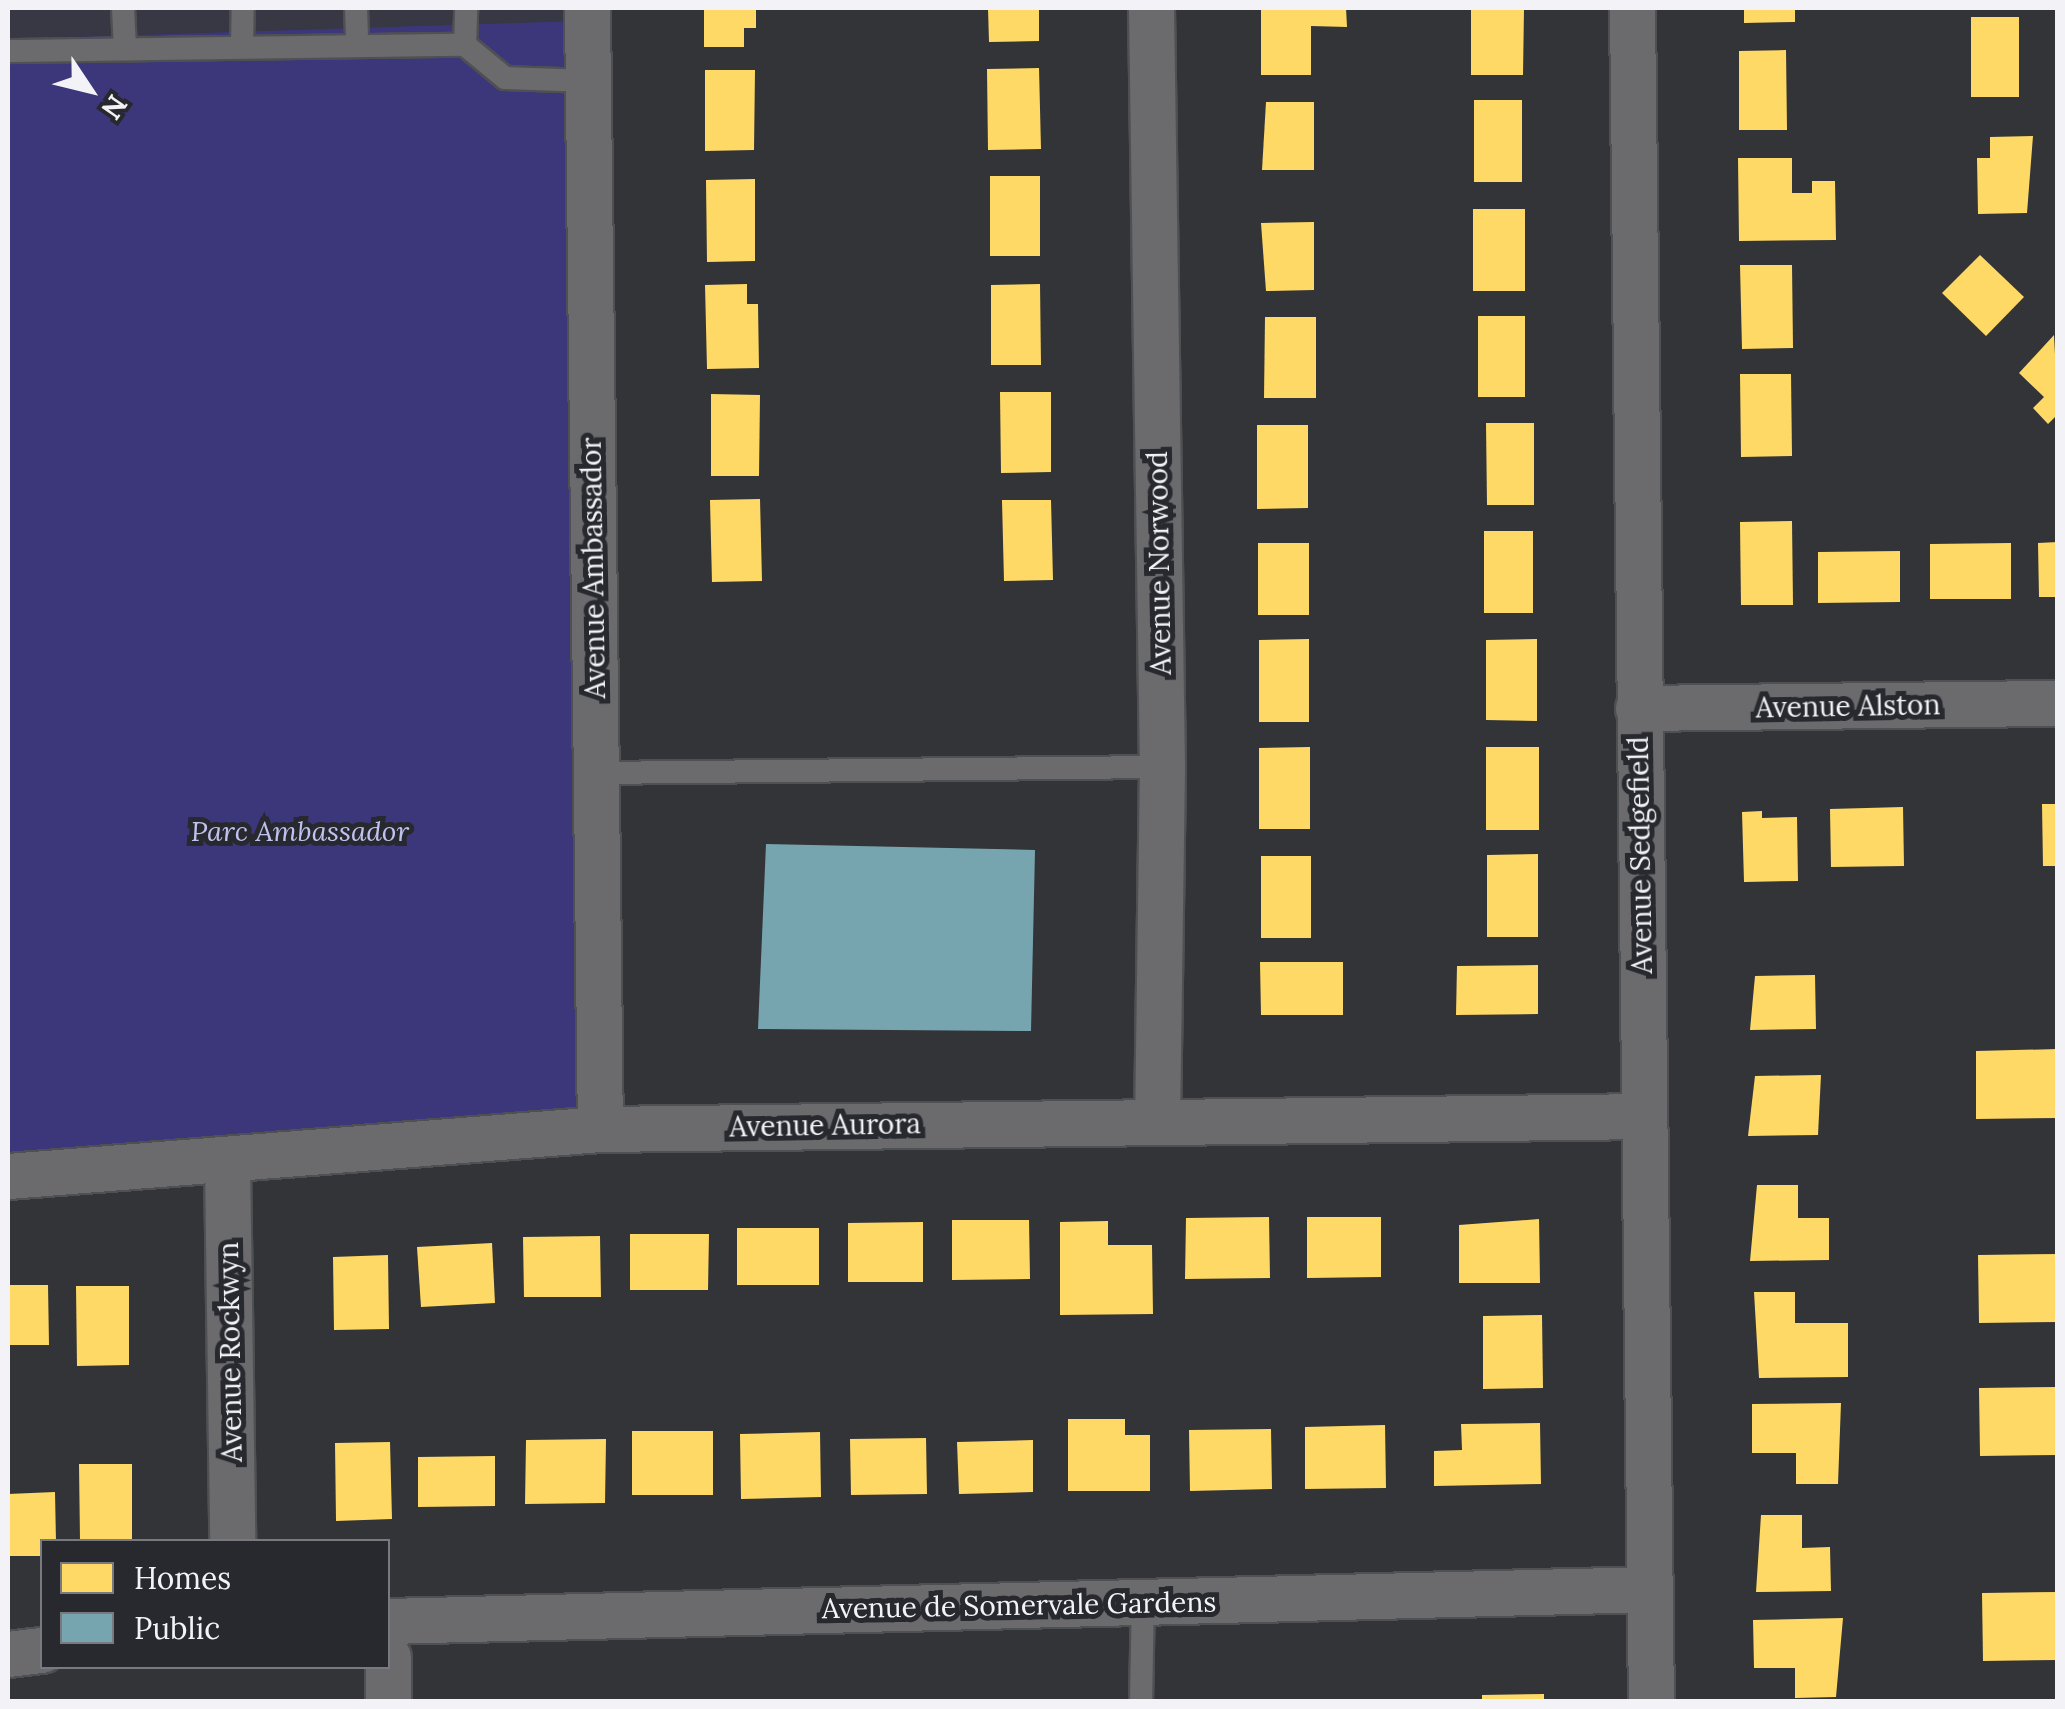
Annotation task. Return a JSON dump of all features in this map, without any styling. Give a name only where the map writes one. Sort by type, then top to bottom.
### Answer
[{"type":"street","name":"Avenue Ambassador","points":[[587,8],[600,1129]]},
{"type":"street","name":"Avenue Norwood","points":[[1152,8],[1162,767],[1158,1118]]},
{"type":"street","name":"Avenue Sedgefield","points":[[1632,8],[1652,1702]]},
{"type":"street","name":"Avenue Alston","points":[[1638,708],[2058,703]]},
{"type":"street","name":"Avenue Aurora","points":[[8,1176],[227,1162],[600,1129],[1158,1118],[1644,1116]]},
{"type":"street","name":"Avenue Rockwyn","points":[[227,1162],[232,1539]]},
{"type":"street","name":"Avenue de Somervale Gardens","points":[[390,1621],[1650,1588]]},
{"type":"street","points":[[8,1654],[40,1650]]},
{"type":"street","points":[[388,1669],[388,1702]]},
{"type":"lane","points":[[123,8],[124,49]]},
{"type":"lane","points":[[242,8],[242,48]]},
{"type":"lane","points":[[356,8],[356,46]]},
{"type":"lane","points":[[465,45],[466,8]]},
{"type":"lane","points":[[8,51],[465,45],[505,78],[588,81]]},
{"type":"lane","points":[[596,772],[1162,767]]},
{"type":"lane","points":[[1141,1702],[1143,1602]]},
{"type":"shaded area","points":[[8,8],[576,8],[576,21],[8,39]]},
{"type":"green space","name":"Parc Ambassador","points":[[576,21],[600,1129],[8,1174],[8,39]]},
{"type":"building: Homes","points":[[704,8],[756,8],[756,28],[744,28],[744,47],[704,47]]},
{"type":"building: Homes","points":[[988,8],[1039,8],[1039,41],[989,42]]},
{"type":"building: Homes","points":[[1261,8],[1346,8],[1347,27],[1311,26],[1311,75],[1261,75]]},
{"type":"building: Homes","points":[[1471,8],[1524,8],[1523,75],[1471,75]]},
{"type":"building: Homes","points":[[1744,8],[1795,8],[1795,22],[1744,23]]},
{"type":"building: Homes","points":[[1971,17],[2019,17],[2019,97],[1971,97]]},
{"type":"building: Homes","points":[[1786,50],[1787,130],[1739,130],[1739,51]]},
{"type":"building: Homes","points":[[1039,68],[1041,149],[988,150],[987,69]]},
{"type":"building: Homes","points":[[705,70],[755,70],[754,150],[705,151]]},
{"type":"building: Homes","points":[[1474,100],[1522,100],[1522,182],[1474,182]]},
{"type":"building: Homes","points":[[1266,102],[1314,102],[1314,170],[1262,170]]},
{"type":"building: Homes","points":[[2033,136],[2027,213],[1978,214],[1977,158],[1990,158],[1990,137]]},
{"type":"building: Homes","points":[[1738,158],[1792,158],[1792,193],[1812,193],[1812,181],[1835,181],[1836,240],[1739,241]]},
{"type":"building: Homes","points":[[990,176],[1040,176],[1040,256],[990,256]]},
{"type":"building: Homes","points":[[755,179],[755,261],[707,262],[706,180]]},
{"type":"building: Homes","points":[[1473,209],[1525,209],[1525,291],[1473,291]]},
{"type":"building: Homes","points":[[1314,222],[1314,290],[1266,291],[1261,223]]},
{"type":"building: Homes","points":[[1980,255],[2024,297],[1986,336],[1942,293]]},
{"type":"building: Homes","points":[[1740,265],[1792,265],[1793,348],[1742,349]]},
{"type":"building: Homes","points":[[747,284],[747,304],[758,304],[759,368],[707,369],[705,285]]},
{"type":"building: Homes","points":[[1040,284],[1041,365],[991,365],[991,285]]},
{"type":"building: Homes","points":[[1478,316],[1525,316],[1525,397],[1478,397]]},
{"type":"building: Homes","points":[[1265,317],[1316,317],[1316,398],[1264,398]]},
{"type":"building: Homes","points":[[2054,335],[2058,414],[2048,424],[2033,408],[2044,397],[2019,373]]},
{"type":"building: Homes","points":[[1740,374],[1791,374],[1792,456],[1741,457]]},
{"type":"building: Homes","points":[[1000,392],[1051,392],[1051,472],[1001,473]]},
{"type":"building: Homes","points":[[711,394],[760,395],[759,476],[711,476]]},
{"type":"building: Homes","points":[[1486,423],[1534,423],[1534,505],[1487,505]]},
{"type":"building: Homes","points":[[1257,425],[1308,425],[1308,508],[1257,509]]},
{"type":"building: Homes","points":[[760,499],[762,581],[712,582],[710,500]]},
{"type":"building: Homes","points":[[1002,500],[1051,500],[1053,580],[1004,581]]},
{"type":"building: Homes","points":[[1792,521],[1793,605],[1741,605],[1740,522]]},
{"type":"building: Homes","points":[[1484,531],[1533,531],[1533,613],[1484,613]]},
{"type":"building: Homes","points":[[2058,542],[2058,597],[2039,597],[2038,543]]},
{"type":"building: Homes","points":[[1258,543],[1309,543],[1309,615],[1258,615]]},
{"type":"building: Homes","points":[[2011,543],[2011,599],[1930,599],[1930,544]]},
{"type":"building: Homes","points":[[1900,551],[1900,602],[1818,603],[1818,552]]},
{"type":"building: Homes","points":[[1309,639],[1309,722],[1259,722],[1259,640]]},
{"type":"building: Homes","points":[[1537,639],[1537,721],[1486,720],[1486,640]]},
{"type":"building: Homes","points":[[1310,747],[1310,829],[1259,829],[1259,748]]},
{"type":"building: Homes","points":[[1486,747],[1539,747],[1539,830],[1486,830]]},
{"type":"building: Homes","points":[[2042,804],[2058,804],[2058,866],[2043,866]]},
{"type":"building: Homes","points":[[1903,807],[1904,866],[1831,867],[1830,809]]},
{"type":"building: Homes","points":[[1762,811],[1762,818],[1797,817],[1798,881],[1744,882],[1742,812]]},
{"type":"building: Homes","points":[[1538,854],[1538,937],[1487,937],[1487,855]]},
{"type":"building: Homes","points":[[1261,856],[1311,856],[1311,938],[1261,938]]},
{"type":"building: Homes","points":[[1260,962],[1343,962],[1343,1015],[1261,1015]]},
{"type":"building: Homes","points":[[1538,965],[1538,1014],[1456,1015],[1457,966]]},
{"type":"building: Homes","points":[[1815,975],[1816,1029],[1750,1030],[1755,976]]},
{"type":"building: Homes","points":[[2058,1049],[2058,1118],[1976,1119],[1976,1051]]},
{"type":"building: Homes","points":[[1821,1075],[1818,1135],[1748,1136],[1755,1076]]},
{"type":"building: Homes","points":[[1757,1185],[1798,1185],[1798,1218],[1829,1218],[1829,1260],[1750,1261]]},
{"type":"building: Homes","points":[[1269,1217],[1270,1278],[1185,1279],[1186,1218]]},
{"type":"building: Homes","points":[[1307,1217],[1381,1217],[1381,1277],[1307,1278]]},
{"type":"building: Homes","points":[[1539,1219],[1540,1283],[1459,1283],[1459,1225]]},
{"type":"building: Homes","points":[[952,1220],[1029,1220],[1030,1279],[952,1280]]},
{"type":"building: Homes","points":[[1108,1221],[1108,1245],[1152,1245],[1153,1314],[1060,1315],[1060,1222]]},
{"type":"building: Homes","points":[[923,1222],[923,1282],[848,1282],[848,1223]]},
{"type":"building: Homes","points":[[737,1228],[819,1228],[819,1285],[737,1285]]},
{"type":"building: Homes","points":[[630,1234],[709,1234],[708,1290],[630,1290]]},
{"type":"building: Homes","points":[[600,1236],[601,1297],[524,1297],[523,1237]]},
{"type":"building: Homes","points":[[492,1243],[495,1303],[421,1307],[417,1247]]},
{"type":"building: Homes","points":[[2058,1254],[2058,1322],[1979,1323],[1978,1255]]},
{"type":"building: Homes","points":[[388,1255],[389,1329],[334,1330],[333,1257]]},
{"type":"building: Homes","points":[[8,1285],[48,1285],[49,1345],[8,1345]]},
{"type":"building: Homes","points":[[76,1286],[129,1286],[129,1365],[77,1366]]},
{"type":"building: Homes","points":[[1754,1292],[1795,1292],[1795,1323],[1848,1323],[1848,1377],[1759,1378]]},
{"type":"building: Homes","points":[[1542,1315],[1543,1388],[1483,1389],[1483,1316]]},
{"type":"building: Homes","points":[[2058,1387],[2058,1455],[1980,1456],[1979,1388]]},
{"type":"building: Homes","points":[[1841,1403],[1838,1484],[1796,1484],[1796,1453],[1752,1453],[1752,1404]]},
{"type":"building: Homes","points":[[1068,1419],[1125,1419],[1125,1435],[1150,1435],[1150,1491],[1068,1491]]},
{"type":"building: Homes","points":[[1540,1423],[1541,1484],[1434,1486],[1434,1451],[1462,1450],[1461,1424]]},
{"type":"building: Homes","points":[[1385,1425],[1386,1488],[1305,1489],[1305,1427]]},
{"type":"building: Homes","points":[[1271,1429],[1272,1489],[1190,1491],[1189,1430]]},
{"type":"building: Homes","points":[[632,1431],[713,1431],[713,1495],[632,1495]]},
{"type":"building: Homes","points":[[820,1432],[821,1497],[741,1499],[740,1434]]},
{"type":"building: Homes","points":[[926,1438],[927,1494],[851,1495],[850,1439]]},
{"type":"building: Homes","points":[[606,1439],[605,1503],[525,1504],[526,1440]]},
{"type":"building: Homes","points":[[1033,1440],[1033,1492],[959,1494],[957,1442]]},
{"type":"building: Homes","points":[[390,1442],[392,1519],[336,1521],[335,1443]]},
{"type":"building: Homes","points":[[495,1456],[495,1506],[418,1507],[418,1457]]},
{"type":"building: Homes","points":[[79,1464],[132,1464],[132,1539],[80,1539]]},
{"type":"building: Homes","points":[[55,1492],[56,1539],[40,1539],[40,1556],[8,1556],[8,1494]]},
{"type":"building: Homes","points":[[1761,1515],[1802,1515],[1802,1548],[1830,1547],[1831,1591],[1756,1592]]},
{"type":"building: Homes","points":[[2058,1592],[2058,1660],[1983,1661],[1982,1593]]},
{"type":"building: Homes","points":[[1843,1618],[1836,1697],[1795,1698],[1795,1668],[1754,1668],[1753,1620]]},
{"type":"building: Homes","points":[[1544,1694],[1544,1702],[1482,1702],[1482,1695]]},
{"type":"building: Public","points":[[766,844],[1035,850],[1031,1031],[758,1029]]}]
